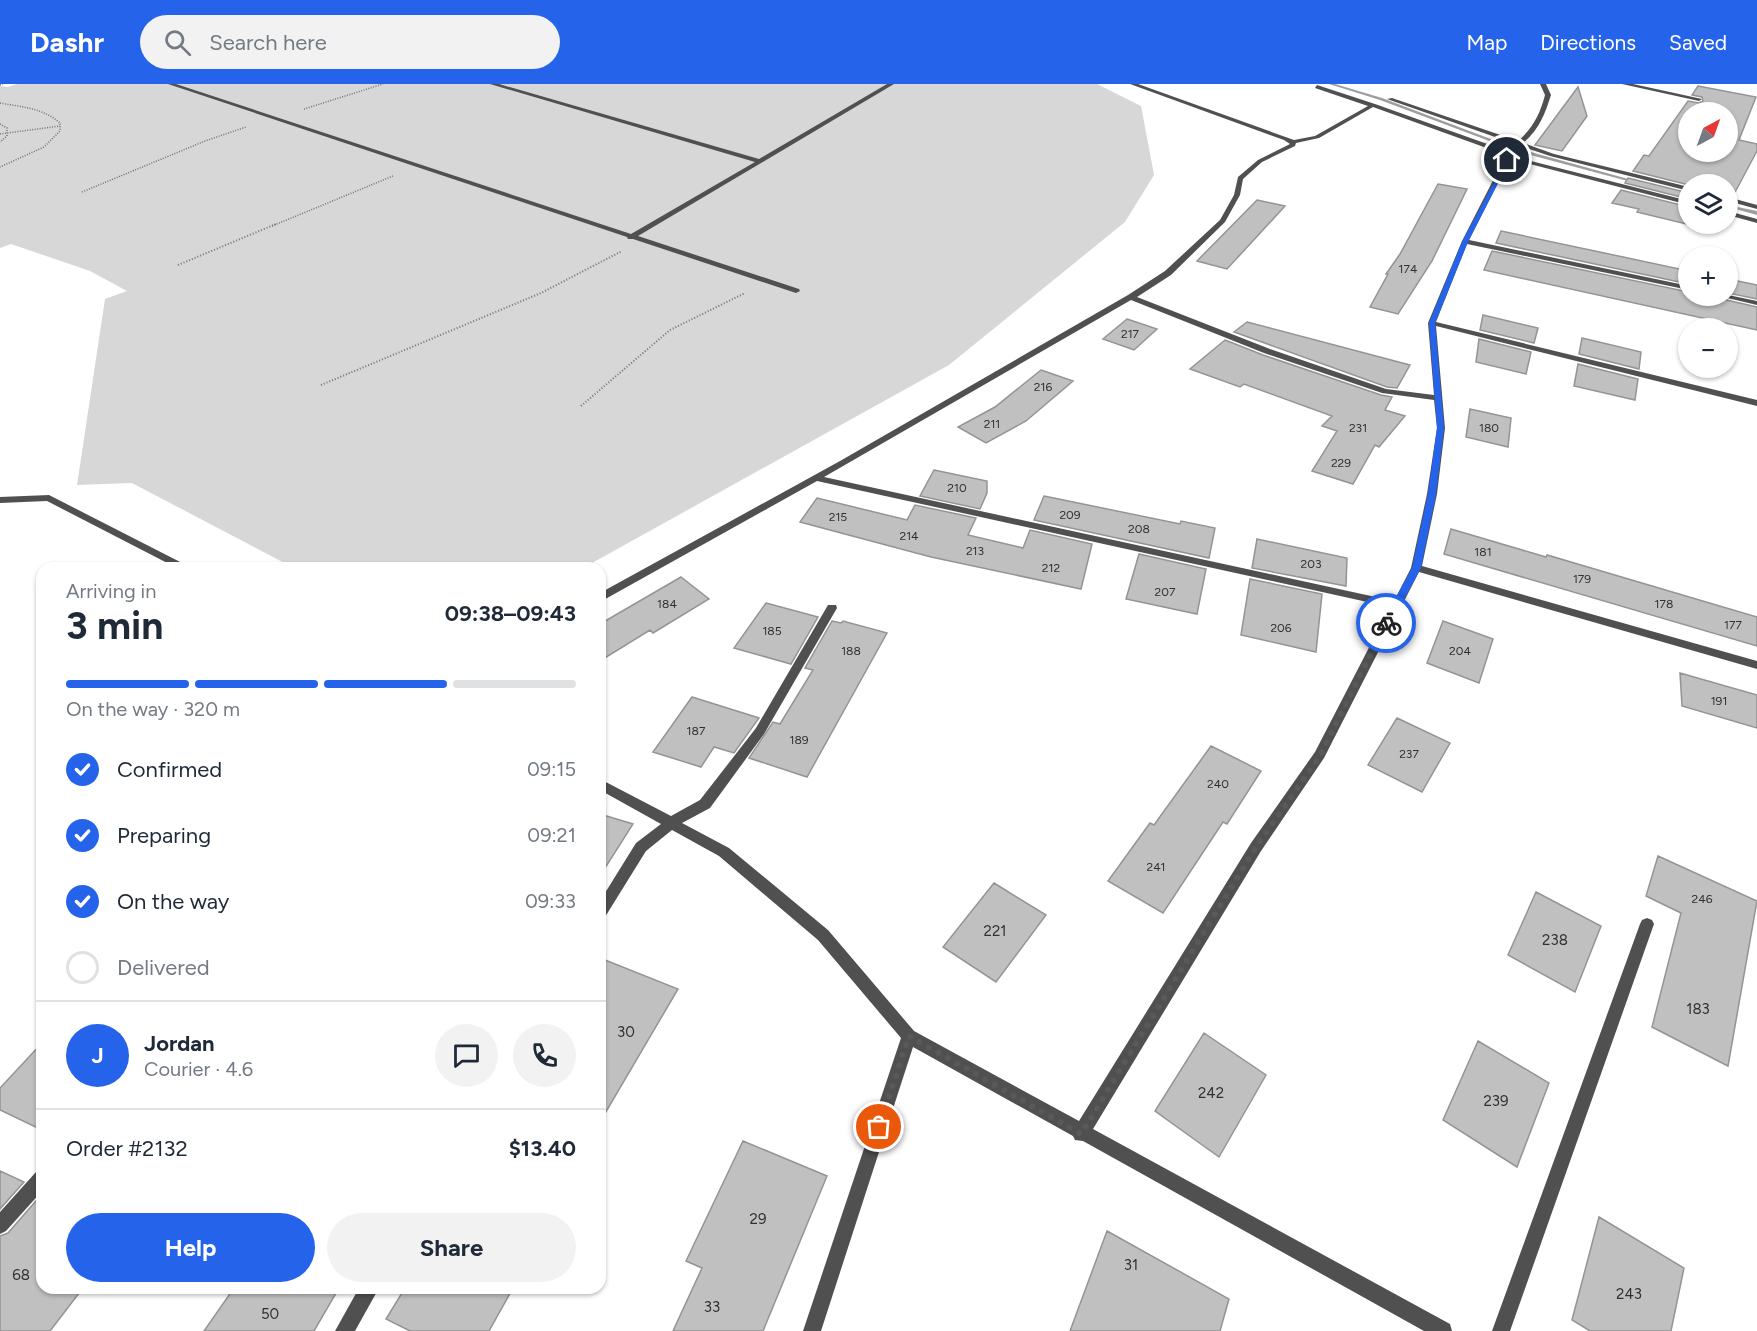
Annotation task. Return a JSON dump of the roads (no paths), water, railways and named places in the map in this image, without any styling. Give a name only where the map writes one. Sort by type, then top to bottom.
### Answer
[{"type":"street","points":[[171,84],[630,238],[796,291]]},
{"type":"street","points":[[497,84],[758,161]]},
{"type":"street","points":[[630,238],[891,84]]},
{"type":"street","points":[[1133,84],[1293,142],[1317,137],[1372,105]]},
{"type":"street","points":[[1081,1134],[1256,847],[1320,756],[1416,568],[1432,494],[1441,428],[1432,323],[1465,242],[1509,155],[1529,135],[1542,116],[1548,95],[1543,84]]},
{"type":"street","points":[[1624,84],[1698,99]]},
{"type":"street","points":[[1317,87],[1509,155],[1678,200]]},
{"type":"street","points":[[1390,99],[1457,120],[1552,155],[1678,186]]},
{"type":"street","points":[[606,595],[815,478],[1131,297],[1168,273],[1223,221],[1237,195],[1240,178],[1260,160],[1293,145],[1293,142]]},
{"type":"street","points":[[1738,202],[1757,207]]},
{"type":"street","points":[[1738,216],[1757,221]]},
{"type":"street","points":[[1465,242],[1678,286]]},
{"type":"street","points":[[1131,297],[1267,351],[1385,391],[1438,398]]},
{"type":"street","points":[[1738,299],[1757,303]]},
{"type":"street","points":[[1432,323],[1757,403]]},
{"type":"street","points":[[815,478],[1396,606]]},
{"type":"street","points":[[0,500],[49,498],[172,562]]},
{"type":"street","points":[[1416,568],[1757,665]]},
{"type":"street","points":[[606,903],[641,847],[672,822],[705,804],[760,731],[832,608]]},
{"type":"street","points":[[606,787],[724,852],[823,935],[909,1036],[1081,1134],[1443,1331]]},
{"type":"street","points":[[1501,1331],[1647,924]]},
{"type":"street","points":[[812,1331],[909,1036]]},
{"type":"street","points":[[0,1225],[36,1185]]},
{"type":"street","points":[[344,1331],[366,1294]]},
{"type":"waterway","points":[[1331,84],[1381,99],[1502,144]]},
{"type":"waterway","points":[[1525,152],[1637,182]]},
{"type":"waterway","points":[[1738,208],[1757,213]]}]
